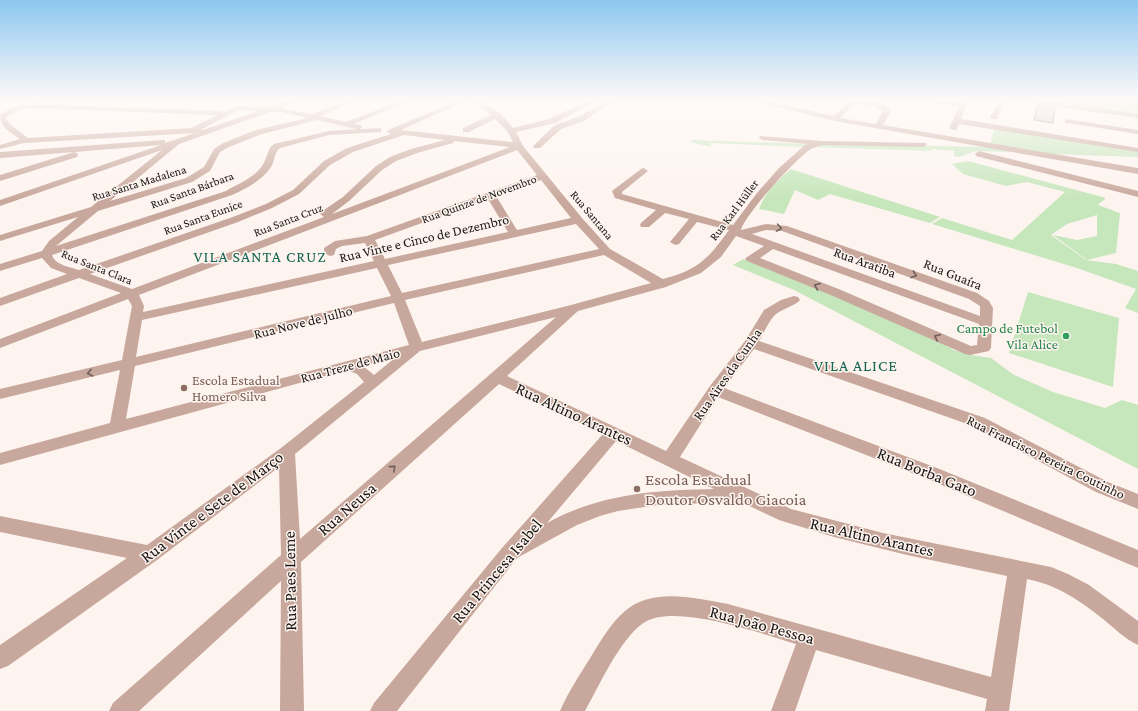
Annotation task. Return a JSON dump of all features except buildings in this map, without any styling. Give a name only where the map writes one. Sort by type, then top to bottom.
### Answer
[{"type":"street","points":[[16,134],[24,138],[23,141]]},
{"type":"street","points":[[0,147],[23,141],[128,134]]},
{"type":"street","points":[[0,203],[151,153],[201,134]]},
{"type":"street","name":"Rua Santa Madalena","points":[[0,238],[196,177],[207,169],[217,151],[232,142],[253,134]]},
{"type":"street","name":"Rua Santa Bárbara","points":[[0,268],[229,193],[245,185],[264,170],[270,162],[272,150],[278,146],[324,134]]},
{"type":"street","name":"Rua Santa Eunice","points":[[0,302],[80,275],[269,206],[303,187],[327,163],[344,153],[357,147],[399,134]]},
{"type":"street","points":[[414,134],[518,146]]},
{"type":"street","name":"Rua Santana","points":[[513,134],[518,146],[578,220],[606,251],[662,284]]},
{"type":"street","points":[[537,146],[549,134]]},
{"type":"street","points":[[926,134],[1138,170]]},
{"type":"street","points":[[949,138],[951,134]]},
{"type":"street","points":[[1039,134],[1138,150]]},
{"type":"street","points":[[763,138],[822,143],[923,145]]},
{"type":"street","points":[[303,228],[346,199],[379,168],[393,159],[414,151],[458,139]]},
{"type":"street","name":"Rua Karl Hüller","points":[[662,284],[697,271],[708,264],[737,231],[760,195],[782,170],[808,147],[822,143]]},
{"type":"street","points":[[3,156],[101,147],[151,153],[173,145]]},
{"type":"street","name":"Rua Santa Clara","points":[[136,306],[122,289],[80,275],[51,263],[46,257],[46,253],[53,243],[95,209],[151,153],[173,145]]},
{"type":"street","name":"Rua Santa Cruz","points":[[0,344],[136,306],[303,228],[518,146]]},
{"type":"street","points":[[0,178],[101,147]]},
{"type":"street","points":[[979,154],[1138,194]]},
{"type":"street","points":[[1045,170],[1065,166],[1109,166]]},
{"type":"street","name":"Rua Aratiba","points":[[644,171],[616,191],[616,194],[628,200],[737,231],[985,322]]},
{"type":"street","name":"Rua Quinze de Novembro","points":[[330,253],[330,248],[335,244],[369,239],[542,176]]},
{"type":"street","points":[[490,195],[514,233]]},
{"type":"street","points":[[645,225],[662,210]]},
{"type":"street","points":[[675,242],[695,218]]},
{"type":"street","name":"Rua Vinte e Cinco de Dezembro","points":[[136,306],[382,263],[578,220]]},
{"type":"street","name":"Rua Guaíra","points":[[737,231],[766,227],[783,228],[973,296],[985,304],[986,308],[984,348],[970,351],[837,293],[751,259],[772,245]]},
{"type":"street","points":[[369,239],[398,298],[417,347]]},
{"type":"street","name":"Rua Nove de Julho","points":[[0,394],[398,298],[606,251]]},
{"type":"street","name":"Rua Treze de Maio","points":[[0,459],[347,365],[575,308],[662,284]]},
{"type":"street","name":"Rua Aires da Cunha","points":[[669,460],[715,390],[750,343],[769,314],[785,302],[794,300]]},
{"type":"street","points":[[117,427],[136,306]]},
{"type":"street","name":"Rua Neusa","points":[[121,711],[539,338],[575,308]]},
{"type":"street","points":[[516,323],[533,330],[539,338]]},
{"type":"street","name":"Rua Francisco Pereira Coutinho","points":[[750,343],[979,422],[1102,487],[1138,502]]},
{"type":"street","name":"Rua Vinte e Sete de Março","points":[[0,658],[150,554],[287,452],[417,347]]},
{"type":"street","points":[[347,365],[362,370],[372,383]]},
{"type":"street","name":"Rua Altino Arantes","points":[[497,377],[786,515],[830,528],[983,563],[1043,574],[1081,591],[1138,634]]},
{"type":"street","name":"Rua Borba Gato","points":[[715,390],[931,473],[1138,558]]},
{"type":"street","name":"Rua Princesa Isabel","points":[[382,711],[509,554],[614,432]]},
{"type":"street","name":"Rua Paes Leme","points":[[287,452],[291,559],[292,711]]},
{"type":"street","points":[[509,554],[578,516],[626,502],[655,498],[742,495]]},
{"type":"street","points":[[0,524],[150,554]]},
{"type":"street","points":[[998,701],[1018,569]]},
{"type":"street","name":"Rua João Pessoa","points":[[572,711],[618,634],[628,621],[641,612],[656,608],[701,609],[728,614],[809,638],[998,701]]},
{"type":"street","points":[[783,711],[809,638]]},
{"type":"green space","points":[[993,134],[1035,134],[1138,150],[1138,157],[1053,154],[990,144]]},
{"type":"green space","points":[[691,140],[811,144],[803,147],[710,143],[711,147],[691,142]]},
{"type":"green space","points":[[823,144],[994,147],[1012,152],[976,151],[959,157],[954,156],[954,151],[931,149],[932,151],[813,147]]},
{"type":"green space","points":[[968,161],[1106,198],[1098,205],[1120,213],[1116,253],[1087,260],[1053,235],[1077,240],[1097,236],[1097,215],[1067,224],[1051,235],[1086,260],[1116,264],[1138,271],[1138,313],[1125,308],[1136,289],[1077,268],[932,224],[942,218],[1012,240],[1065,192],[1027,182],[1006,186],[963,174],[952,164]]},
{"type":"green space","points":[[791,169],[940,217],[930,223],[830,194],[818,200],[795,190],[784,214],[759,209],[772,187]]},
{"type":"green space","points":[[743,259],[851,303],[954,350],[991,358],[1014,375],[1053,392],[1105,408],[1122,400],[1138,405],[1138,469],[794,290],[733,265]]},
{"type":"green space","name":"Campo de Futebol Vila Alice","points":[[1028,292],[1119,318],[1113,387],[1009,353]]},
{"type":"place","name":"Campo de Futebol Vila Alice","points":[[1066,336]]},
{"type":"place","name":"Escola Estadual Homero Silva","points":[[184,388]]},
{"type":"place","name":"Escola Estadual Doutor Osvaldo Giacoia","points":[[637,489]]},
{"type":"district","name":"VILA SANTA CRUZ","points":[[260,256]]},
{"type":"district","name":"VILA ALICE","points":[[856,365]]}]
